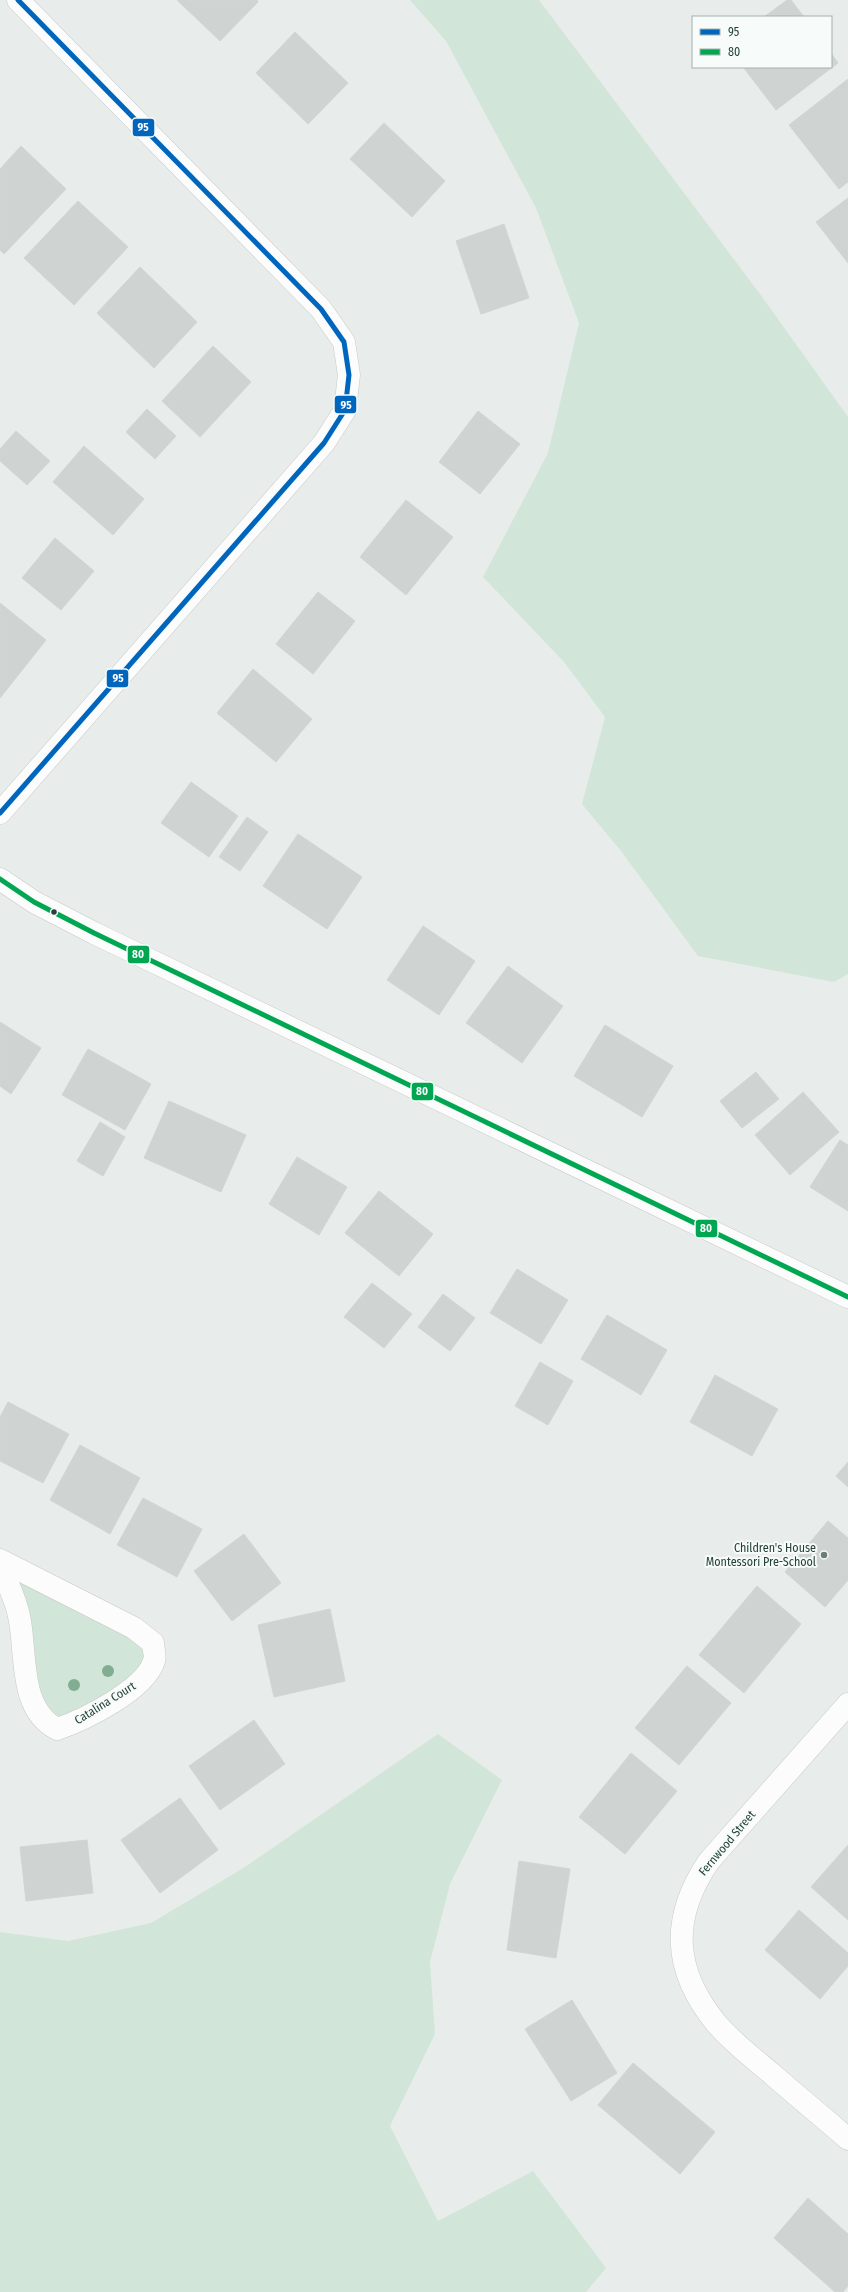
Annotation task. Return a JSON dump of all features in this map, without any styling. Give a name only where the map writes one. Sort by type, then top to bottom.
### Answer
[{"type":"street","points":[[0,813],[324,443],[345,410],[350,375],[344,342],[321,309],[18,0]]},
{"type":"street","points":[[0,879],[34,902],[94,933],[848,1296]]},
{"type":"street","name":"Catalina Court","points":[[0,1560],[134,1628],[153,1643],[154,1660],[146,1676],[123,1695],[80,1722],[57,1729],[46,1724],[34,1707],[28,1687],[24,1642],[19,1614],[0,1564]]},
{"type":"street","name":"Fernwood Street","points":[[848,1704],[709,1861],[695,1883],[686,1903],[681,1948],[685,1965],[694,1987],[716,2022],[735,2042],[848,2139]]},
{"type":"green space","points":[[410,0],[539,0],[760,294],[848,417],[848,974],[834,982],[698,956],[621,851],[582,804],[605,717],[564,662],[483,577],[548,453],[579,323],[536,208],[446,41]]},
{"type":"green space","points":[[2,1563],[132,1631],[151,1660],[121,1692],[48,1721]]},
{"type":"green space","points":[[438,1734],[502,1780],[450,1884],[430,1962],[435,2034],[390,2126],[438,2221],[533,2171],[606,2268],[586,2292],[0,2292],[0,1932],[68,1941],[151,1923],[245,1867]]},
{"type":"building","points":[[177,0],[257,0],[258,2],[220,41]]},
{"type":"building","points":[[787,0],[791,0],[803,16],[765,16]]},
{"type":"building","points":[[295,32],[348,83],[308,124],[256,73]]},
{"type":"building","points":[[832,54],[838,63],[832,68]]},
{"type":"building","points":[[744,68],[831,68],[776,110]]},
{"type":"building","points":[[848,79],[848,182],[839,189],[789,125]]},
{"type":"building","points":[[384,123],[445,181],[412,217],[350,159]]},
{"type":"building","points":[[21,146],[66,189],[4,254],[0,250],[0,169]]},
{"type":"building","points":[[848,198],[848,263],[816,222]]},
{"type":"building","points":[[78,201],[128,247],[74,305],[24,258]]},
{"type":"building","points":[[504,224],[529,298],[481,314],[456,241]]},
{"type":"building","points":[[140,267],[197,322],[154,368],[97,313]]},
{"type":"building","points":[[213,346],[251,382],[200,437],[162,401]]},
{"type":"building","points":[[147,409],[176,436],[155,459],[126,432]]},
{"type":"building","points":[[478,411],[520,444],[480,494],[439,462]]},
{"type":"building","points":[[16,431],[50,461],[27,485],[0,461],[0,449]]},
{"type":"building","points":[[84,446],[144,499],[113,535],[53,482]]},
{"type":"building","points":[[406,500],[453,537],[406,595],[360,557]]},
{"type":"building","points":[[55,538],[94,571],[61,610],[22,578]]},
{"type":"building","points":[[318,592],[355,621],[313,674],[276,644]]},
{"type":"building","points":[[0,603],[46,640],[0,698]]},
{"type":"building","points":[[253,669],[312,719],[276,762],[217,713]]},
{"type":"building","points":[[191,782],[238,816],[209,857],[161,823]]},
{"type":"building","points":[[247,817],[268,832],[240,871],[219,857]]},
{"type":"building","points":[[298,834],[362,877],[327,929],[263,886]]},
{"type":"building","points":[[423,926],[475,961],[439,1015],[387,980]]},
{"type":"building","points":[[508,966],[563,1006],[522,1063],[466,1023]]},
{"type":"building","points":[[0,1022],[41,1048],[11,1094],[0,1086]]},
{"type":"building","points":[[605,1025],[673,1066],[642,1117],[574,1076]]},
{"type":"building","points":[[88,1049],[151,1084],[125,1130],[62,1095]]},
{"type":"building","points":[[756,1072],[779,1099],[742,1128],[720,1101]]},
{"type":"building","points":[[803,1092],[839,1132],[790,1175],[755,1135]]},
{"type":"building","points":[[169,1101],[246,1135],[221,1192],[144,1158]]},
{"type":"building","points":[[100,1122],[125,1137],[103,1176],[77,1161]]},
{"type":"building","points":[[840,1140],[848,1145],[848,1211],[810,1187]]},
{"type":"building","points":[[297,1157],[347,1187],[319,1235],[269,1204]]},
{"type":"building","points":[[379,1191],[433,1234],[399,1276],[345,1233]]},
{"type":"building","points":[[517,1269],[568,1300],[541,1344],[490,1313]]},
{"type":"building","points":[[372,1283],[412,1314],[384,1348],[344,1317]]},
{"type":"building","points":[[443,1294],[475,1318],[450,1351],[418,1327]]},
{"type":"building","points":[[607,1315],[667,1350],[641,1395],[581,1359]]},
{"type":"building","points":[[540,1362],[573,1381],[548,1425],[515,1406]]},
{"type":"building","points":[[715,1375],[778,1409],[752,1456],[690,1422]]},
{"type":"building","points":[[8,1402],[69,1434],[43,1483],[0,1461],[0,1417]]},
{"type":"building","points":[[80,1445],[140,1478],[110,1534],[50,1500]]},
{"type":"building","points":[[848,1462],[848,1487],[836,1476]]},
{"type":"building","points":[[143,1498],[202,1529],[177,1577],[117,1545]]},
{"type":"building","name":"Children's House Montessori Pre-School","points":[[828,1521],[848,1538],[848,1580],[825,1607],[785,1572]]},
{"type":"building","points":[[244,1534],[281,1583],[232,1621],[194,1571]]},
{"type":"building","points":[[757,1586],[801,1624],[744,1693],[699,1655]]},
{"type":"building","points":[[330,1609],[345,1681],[274,1697],[258,1625]]},
{"type":"building","points":[[687,1666],[731,1703],[679,1765],[635,1728]]},
{"type":"building","points":[[254,1720],[285,1764],[220,1810],[189,1766]]},
{"type":"building","points":[[631,1753],[677,1791],[625,1854],[579,1817]]},
{"type":"building","points":[[180,1798],[218,1850],[160,1893],[121,1840]]},
{"type":"building","points":[[87,1840],[93,1893],[26,1901],[20,1847]]},
{"type":"building","points":[[848,1845],[848,1920],[811,1887]]},
{"type":"building","points":[[519,1861],[570,1869],[556,1958],[507,1950]]},
{"type":"building","points":[[799,1910],[848,1953],[848,1966],[820,1999],[765,1950]]},
{"type":"building","points":[[572,2000],[617,2073],[571,2101],[525,2029]]},
{"type":"building","points":[[633,2063],[715,2132],[680,2174],[598,2105]]},
{"type":"building","points":[[808,2198],[848,2234],[848,2286],[843,2292],[835,2292],[774,2238]]},
{"type":"transit line","name":"95","points":[[0,813],[324,443],[345,410],[349,375],[344,342],[321,309],[18,0]]},
{"type":"transit line","name":"80","points":[[0,879],[34,902],[94,933],[848,1297]]},
{"type":"place","name":"Children's House Montessori Pre-School","points":[[824,1555]]}]
